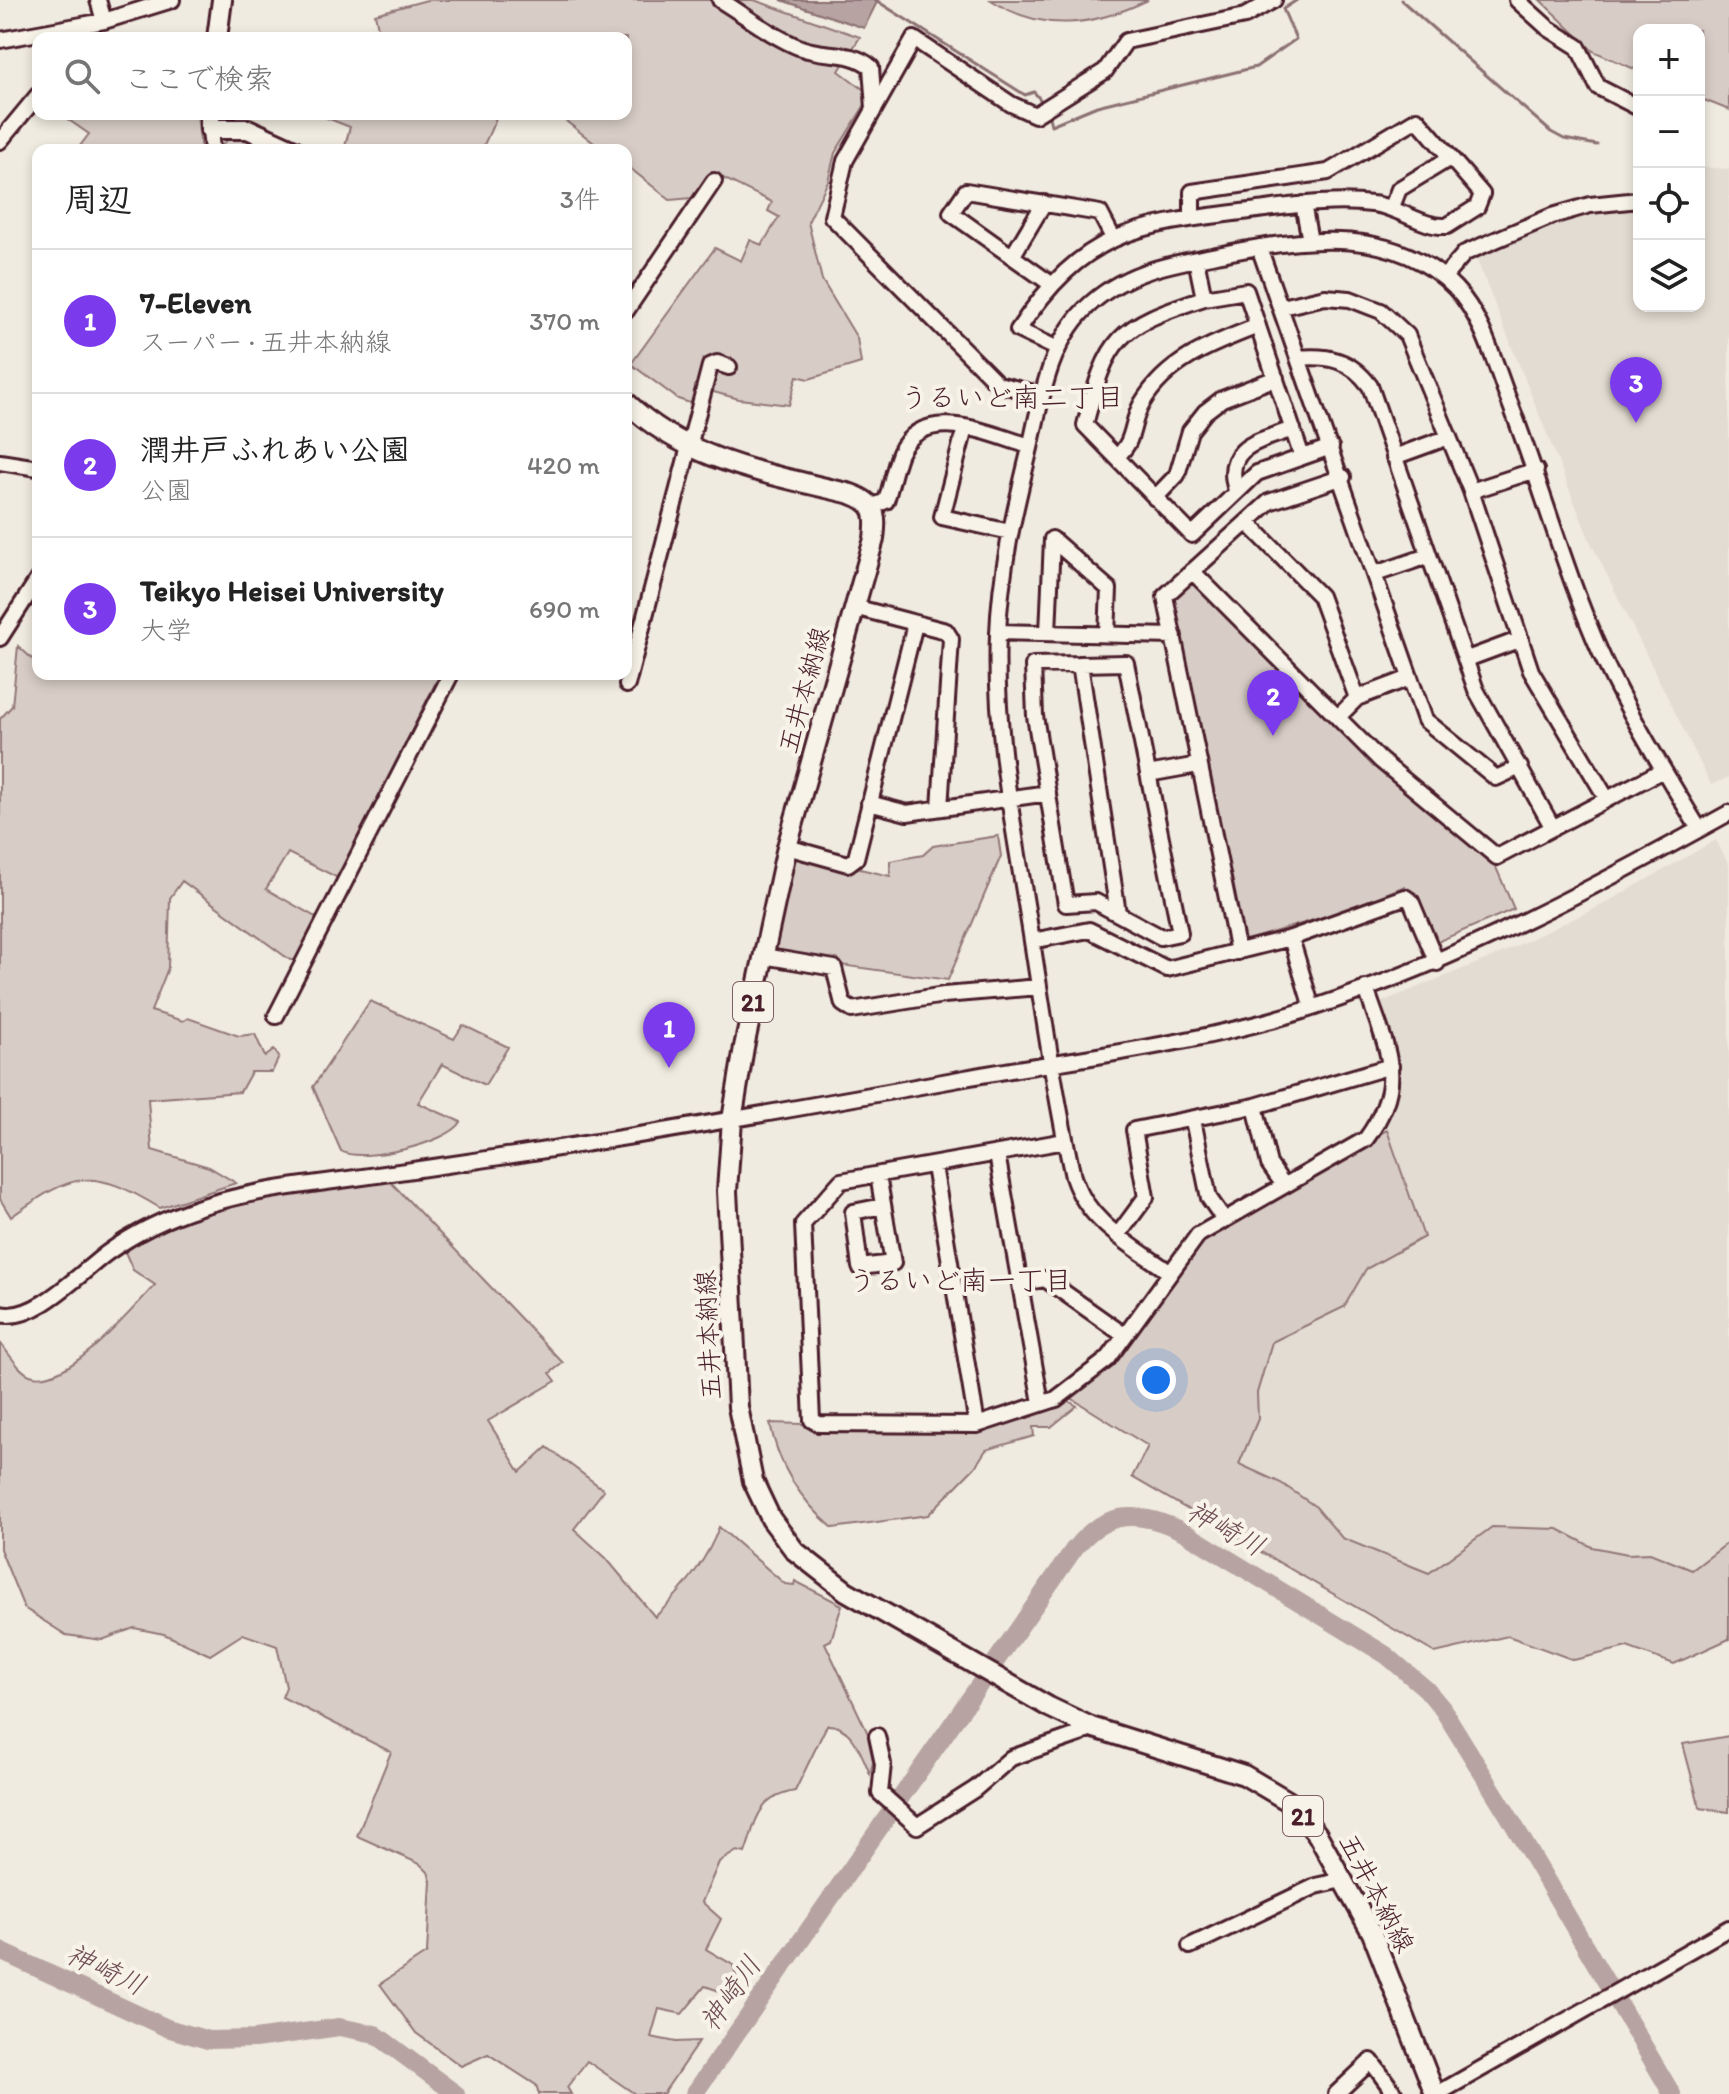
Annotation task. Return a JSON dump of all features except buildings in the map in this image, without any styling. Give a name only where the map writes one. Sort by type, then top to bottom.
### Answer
[{"type":"main road","points":[[218,32],[222,0]]},
{"type":"main road","points":[[210,121],[248,129],[281,144]]},
{"type":"main road","points":[[632,407],[664,435],[688,448],[732,464],[851,494],[873,506]]},
{"type":"main road","name":"五井本納線","points":[[873,506],[874,539],[787,847],[732,1120],[727,1205],[738,1407],[746,1454],[758,1494],[771,1519],[795,1551],[829,1579],[979,1669],[1091,1727],[1244,1775],[1275,1792],[1299,1811],[1317,1834],[1387,1966],[1436,2094]]},
{"type":"street","points":[[94,32],[101,22],[98,0]]},
{"type":"street","points":[[45,32],[101,22],[172,0]]},
{"type":"street","points":[[720,0],[797,46],[816,53],[860,58],[871,67],[874,108]]},
{"type":"street","points":[[1042,395],[998,384],[832,217],[845,161],[914,39],[1011,104],[1035,115],[1105,71],[1126,41],[1245,16],[1274,0]]},
{"type":"street","points":[[1517,0],[1548,28],[1578,47],[1598,87],[1633,105]]},
{"type":"street","points":[[0,40],[32,34]]},
{"type":"street","points":[[0,141],[32,102]]},
{"type":"street","points":[[1058,349],[1018,330],[1051,284],[1093,248],[1142,227],[1303,204],[1352,202],[1392,207],[1441,227],[1477,207],[1482,194],[1417,119],[1328,172],[1192,192],[1192,218]]},
{"type":"street","points":[[210,121],[212,144]]},
{"type":"street","points":[[1392,207],[1399,189],[1450,158]]},
{"type":"street","points":[[632,302],[714,181]]},
{"type":"street","points":[[1051,284],[951,213],[966,191],[1100,213],[1113,238]]},
{"type":"street","points":[[1444,277],[1465,253],[1552,216],[1599,203],[1633,200]]},
{"type":"street","points":[[1013,255],[1044,203]]},
{"type":"street","points":[[1303,204],[1310,241]]},
{"type":"street","points":[[1169,1272],[1118,1235],[1084,1205],[1065,1141],[1000,726],[998,632],[1010,532],[1042,395],[1058,349],[1081,314],[1111,287],[1148,269],[1259,247],[1310,241],[1387,246],[1425,262],[1444,277],[1459,292],[1487,342],[1603,658],[1663,770],[1699,829]]},
{"type":"street","points":[[1259,247],[1343,477],[1425,720],[1496,778],[1520,767]]},
{"type":"street","points":[[1196,259],[1204,298]]},
{"type":"street","points":[[1302,457],[1246,291],[1204,298],[1148,316],[1120,338],[1100,367],[1085,425],[1192,535],[1257,473],[1331,447]]},
{"type":"street","points":[[1282,307],[1334,296],[1366,303],[1388,316],[1407,335],[1418,354],[1471,491],[1531,671],[1607,799]]},
{"type":"street","points":[[1116,457],[1129,446],[1141,404],[1166,373],[1192,353],[1258,326]]},
{"type":"street","points":[[1298,358],[1334,357],[1361,374],[1370,386],[1476,690],[1553,828]]},
{"type":"street","points":[[632,666],[710,366],[717,363],[729,367]]},
{"type":"street","points":[[1155,498],[1177,475],[1190,431],[1205,412],[1222,399],[1276,378]]},
{"type":"street","points":[[873,506],[886,501],[900,453],[911,438],[930,426],[947,424],[1030,446]]},
{"type":"street","points":[[965,428],[942,517],[1010,532]]},
{"type":"street","points":[[1236,490],[1231,474],[1236,456],[1250,444],[1293,429]]},
{"type":"street","points":[[1394,457],[1449,437]]},
{"type":"street","points":[[0,462],[32,467]]},
{"type":"street","points":[[1471,491],[1536,470]]},
{"type":"street","points":[[1238,952],[1165,596],[1269,502],[1343,477]]},
{"type":"street","points":[[1247,522],[1320,596],[1357,698]]},
{"type":"street","points":[[1048,633],[1052,539],[1109,589],[1107,634]]},
{"type":"street","points":[[1375,574],[1428,556]]},
{"type":"street","points":[[1192,571],[1380,760],[1497,857],[1663,770]]},
{"type":"street","points":[[0,638],[32,588]]},
{"type":"street","points":[[854,607],[946,631],[951,639],[940,808]]},
{"type":"street","points":[[787,847],[853,863],[915,624]]},
{"type":"street","points":[[998,632],[1174,636]]},
{"type":"street","points":[[1467,659],[1521,639]]},
{"type":"street","points":[[1126,663],[1148,774],[1180,933],[1161,937],[1096,902],[1066,904],[1035,716],[1033,665],[1126,663]]},
{"type":"street","points":[[1080,664],[1118,913]]},
{"type":"street","points":[[1338,717],[1357,698],[1410,678]]},
{"type":"street","points":[[276,1016],[448,680]]},
{"type":"street","points":[[627,685],[628,680]]},
{"type":"street","points":[[1148,774],[1198,765]]},
{"type":"street","points":[[869,803],[907,813],[1048,793]]},
{"type":"street","points":[[0,1314],[26,1314],[134,1236],[185,1211],[213,1203],[300,1186],[396,1174],[732,1120],[1182,1040],[1312,1008],[1437,963],[1605,884],[1729,813]]},
{"type":"street","points":[[1032,941],[1089,930],[1167,969],[1291,938],[1405,897],[1411,901],[1437,963]]},
{"type":"street","points":[[1291,938],[1312,1008]]},
{"type":"street","points":[[763,956],[834,968],[843,1004],[852,1010],[944,995],[1039,987]]},
{"type":"street","points":[[1065,1141],[841,1181],[803,1224],[812,1420],[834,1424],[977,1425],[1056,1399],[1108,1359],[1198,1235],[1366,1139],[1384,1114],[1392,1084],[1391,1066],[1366,988]]},
{"type":"street","points":[[1118,1235],[1146,1197],[1134,1130],[1255,1106],[1391,1066]]},
{"type":"street","points":[[1255,1106],[1269,1164],[1283,1184]]},
{"type":"street","points":[[1193,1120],[1209,1198],[1223,1218]]},
{"type":"street","points":[[997,1154],[1041,1403]]},
{"type":"street","points":[[934,1166],[977,1425]]},
{"type":"street","points":[[878,1175],[893,1263],[860,1267],[853,1212],[883,1206]]},
{"type":"street","points":[[1020,1283],[1045,1279],[1124,1335]]},
{"type":"street","points":[[877,1736],[883,1796],[917,1826],[975,1789],[1011,1758],[1080,1734],[1091,1727]]},
{"type":"street","points":[[1190,1946],[1316,1886],[1342,1880]]},
{"type":"street","points":[[1436,2094],[1729,1928]]},
{"type":"street","points":[[1336,2094],[1371,2061],[1395,2094]]},
{"type":"shaded area","points":[[427,0],[754,0],[860,37],[839,71],[871,95],[835,153],[828,181],[808,222],[822,280],[857,338],[861,363],[809,379],[797,376],[789,405],[739,399],[699,388],[693,404],[678,399],[632,363],[715,248],[741,261],[750,240],[762,245],[779,217],[768,211],[772,202],[711,172],[692,198],[670,200],[632,170],[632,144],[595,144],[565,120],[632,120],[632,32],[379,32],[375,14]]},
{"type":"shaded area","points":[[781,0],[878,0],[864,28]]},
{"type":"shaded area","points":[[991,0],[1148,0],[1108,16],[1049,22],[1010,11]]},
{"type":"shaded area","points":[[1540,0],[1729,0],[1729,110],[1705,100],[1705,24],[1633,24],[1633,68],[1593,51]]},
{"type":"shaded area","points":[[69,120],[198,120],[200,144],[82,144],[89,134]]},
{"type":"shaded area","points":[[332,120],[495,120],[484,144],[346,144],[350,127]]},
{"type":"shaded area","points":[[234,134],[262,144],[223,144]]},
{"type":"shaded area","points":[[1705,167],[1729,169],[1729,777],[1711,785],[1590,541],[1476,258],[1562,215],[1633,205],[1633,312],[1705,312]]},
{"type":"shaded area","points":[[1188,575],[1492,858],[1514,909],[1430,945],[1405,886],[1337,913],[1240,942],[1165,591]]},
{"type":"shaded area","points":[[18,646],[32,659],[32,680],[437,680],[338,878],[288,853],[266,889],[317,918],[296,960],[290,960],[182,881],[170,898],[168,968],[151,1011],[183,1021],[188,1018],[239,1036],[255,1034],[265,1057],[274,1050],[279,1057],[272,1072],[251,1072],[240,1092],[148,1099],[152,1150],[209,1167],[236,1183],[160,1208],[116,1185],[83,1180],[51,1191],[11,1217],[0,1199],[0,719],[12,706]]},
{"type":"shaded area","points":[[998,836],[1001,856],[948,980],[769,955],[790,857],[796,854],[890,876],[890,861],[923,855],[933,846]]},
{"type":"shaded area","points":[[1716,840],[1729,865],[1729,1542],[1692,1570],[1650,1553],[1628,1554],[1592,1547],[1558,1529],[1492,1527],[1429,1573],[1342,1538],[1315,1507],[1238,1464],[1258,1419],[1257,1393],[1272,1342],[1344,1307],[1366,1269],[1424,1237],[1387,1130],[1379,1003],[1497,955],[1602,905]]},
{"type":"shaded area","points":[[370,1001],[454,1039],[463,1025],[508,1047],[485,1085],[442,1064],[418,1103],[461,1122],[453,1130],[404,1149],[366,1155],[351,1154],[341,1151],[313,1087]]},
{"type":"shaded area","points":[[1387,1130],[1424,1237],[1366,1269],[1344,1307],[1272,1342],[1257,1393],[1258,1419],[1239,1464],[1281,1483],[1316,1507],[1342,1538],[1429,1573],[1492,1527],[1558,1529],[1592,1547],[1628,1554],[1650,1553],[1692,1570],[1729,1542],[1729,1639],[1674,1664],[1627,1647],[1574,1660],[1508,1636],[1435,1653],[1132,1477],[1148,1446],[1068,1396],[1204,1237]]},
{"type":"shaded area","points":[[386,1177],[563,1363],[550,1373],[556,1381],[488,1421],[520,1472],[547,1447],[604,1490],[574,1529],[606,1558],[655,1617],[692,1575],[708,1552],[719,1527],[785,1584],[794,1585],[795,1581],[842,1605],[831,1640],[825,1643],[872,1742],[874,1759],[870,1774],[849,1735],[836,1726],[827,1725],[795,1791],[782,1794],[765,1805],[745,1853],[737,1851],[719,1862],[702,1902],[721,1919],[706,1949],[733,1965],[737,1979],[731,1995],[705,1986],[682,2014],[659,2009],[651,2037],[676,2042],[699,2041],[663,2094],[635,2094],[587,2061],[567,2087],[571,2094],[539,2094],[536,2085],[488,2054],[461,2066],[416,2033],[380,1984],[427,1953],[431,1881],[420,1864],[357,1836],[391,1752],[282,1697],[286,1687],[277,1646],[243,1634],[210,1655],[164,1634],[134,1628],[102,1640],[66,1635],[24,1608],[0,1549],[0,1343],[30,1375],[45,1376],[61,1370],[115,1328],[155,1285],[133,1270],[125,1252],[154,1234],[218,1208],[284,1193]]},
{"type":"shaded area","points":[[1058,1395],[1077,1406],[1051,1427],[1033,1427],[1034,1436],[986,1450],[975,1467],[928,1515],[833,1528],[810,1506],[792,1481],[770,1423],[942,1428]]},
{"type":"shaded area","points":[[1729,1736],[1729,1812],[1700,1808],[1683,1744]]},
{"type":"waterway","points":[[1048,113],[1051,125],[1097,106],[1256,67],[1296,39],[1283,9],[1297,0]]},
{"type":"waterway","points":[[1401,0],[1551,132],[1564,139],[1597,145]]},
{"type":"waterway","points":[[877,1],[1025,95],[1034,92],[1043,103]]},
{"type":"waterway","name":"神崎川","points":[[694,2094],[1074,1549],[1098,1526],[1124,1517],[1153,1520],[1184,1532],[1386,1655],[1426,1689],[1442,1708],[1508,1815],[1672,2094]]},
{"type":"waterway","name":"神崎川","points":[[0,1951],[167,2028],[208,2040],[255,2039],[339,2027],[375,2034],[456,2094]]},
{"type":"place","name":"Teikyo Heisei University","points":[[1636,423]]},
{"type":"place","name":"潤井戸ふれあい公園","points":[[1273,736]]},
{"type":"place","name":"7-Eleven","points":[[669,1068]]},
{"type":"district","name":"うるいど南二丁目","points":[[1012,397]]},
{"type":"district","name":"うるいど南一丁目","points":[[960,1280]]}]
